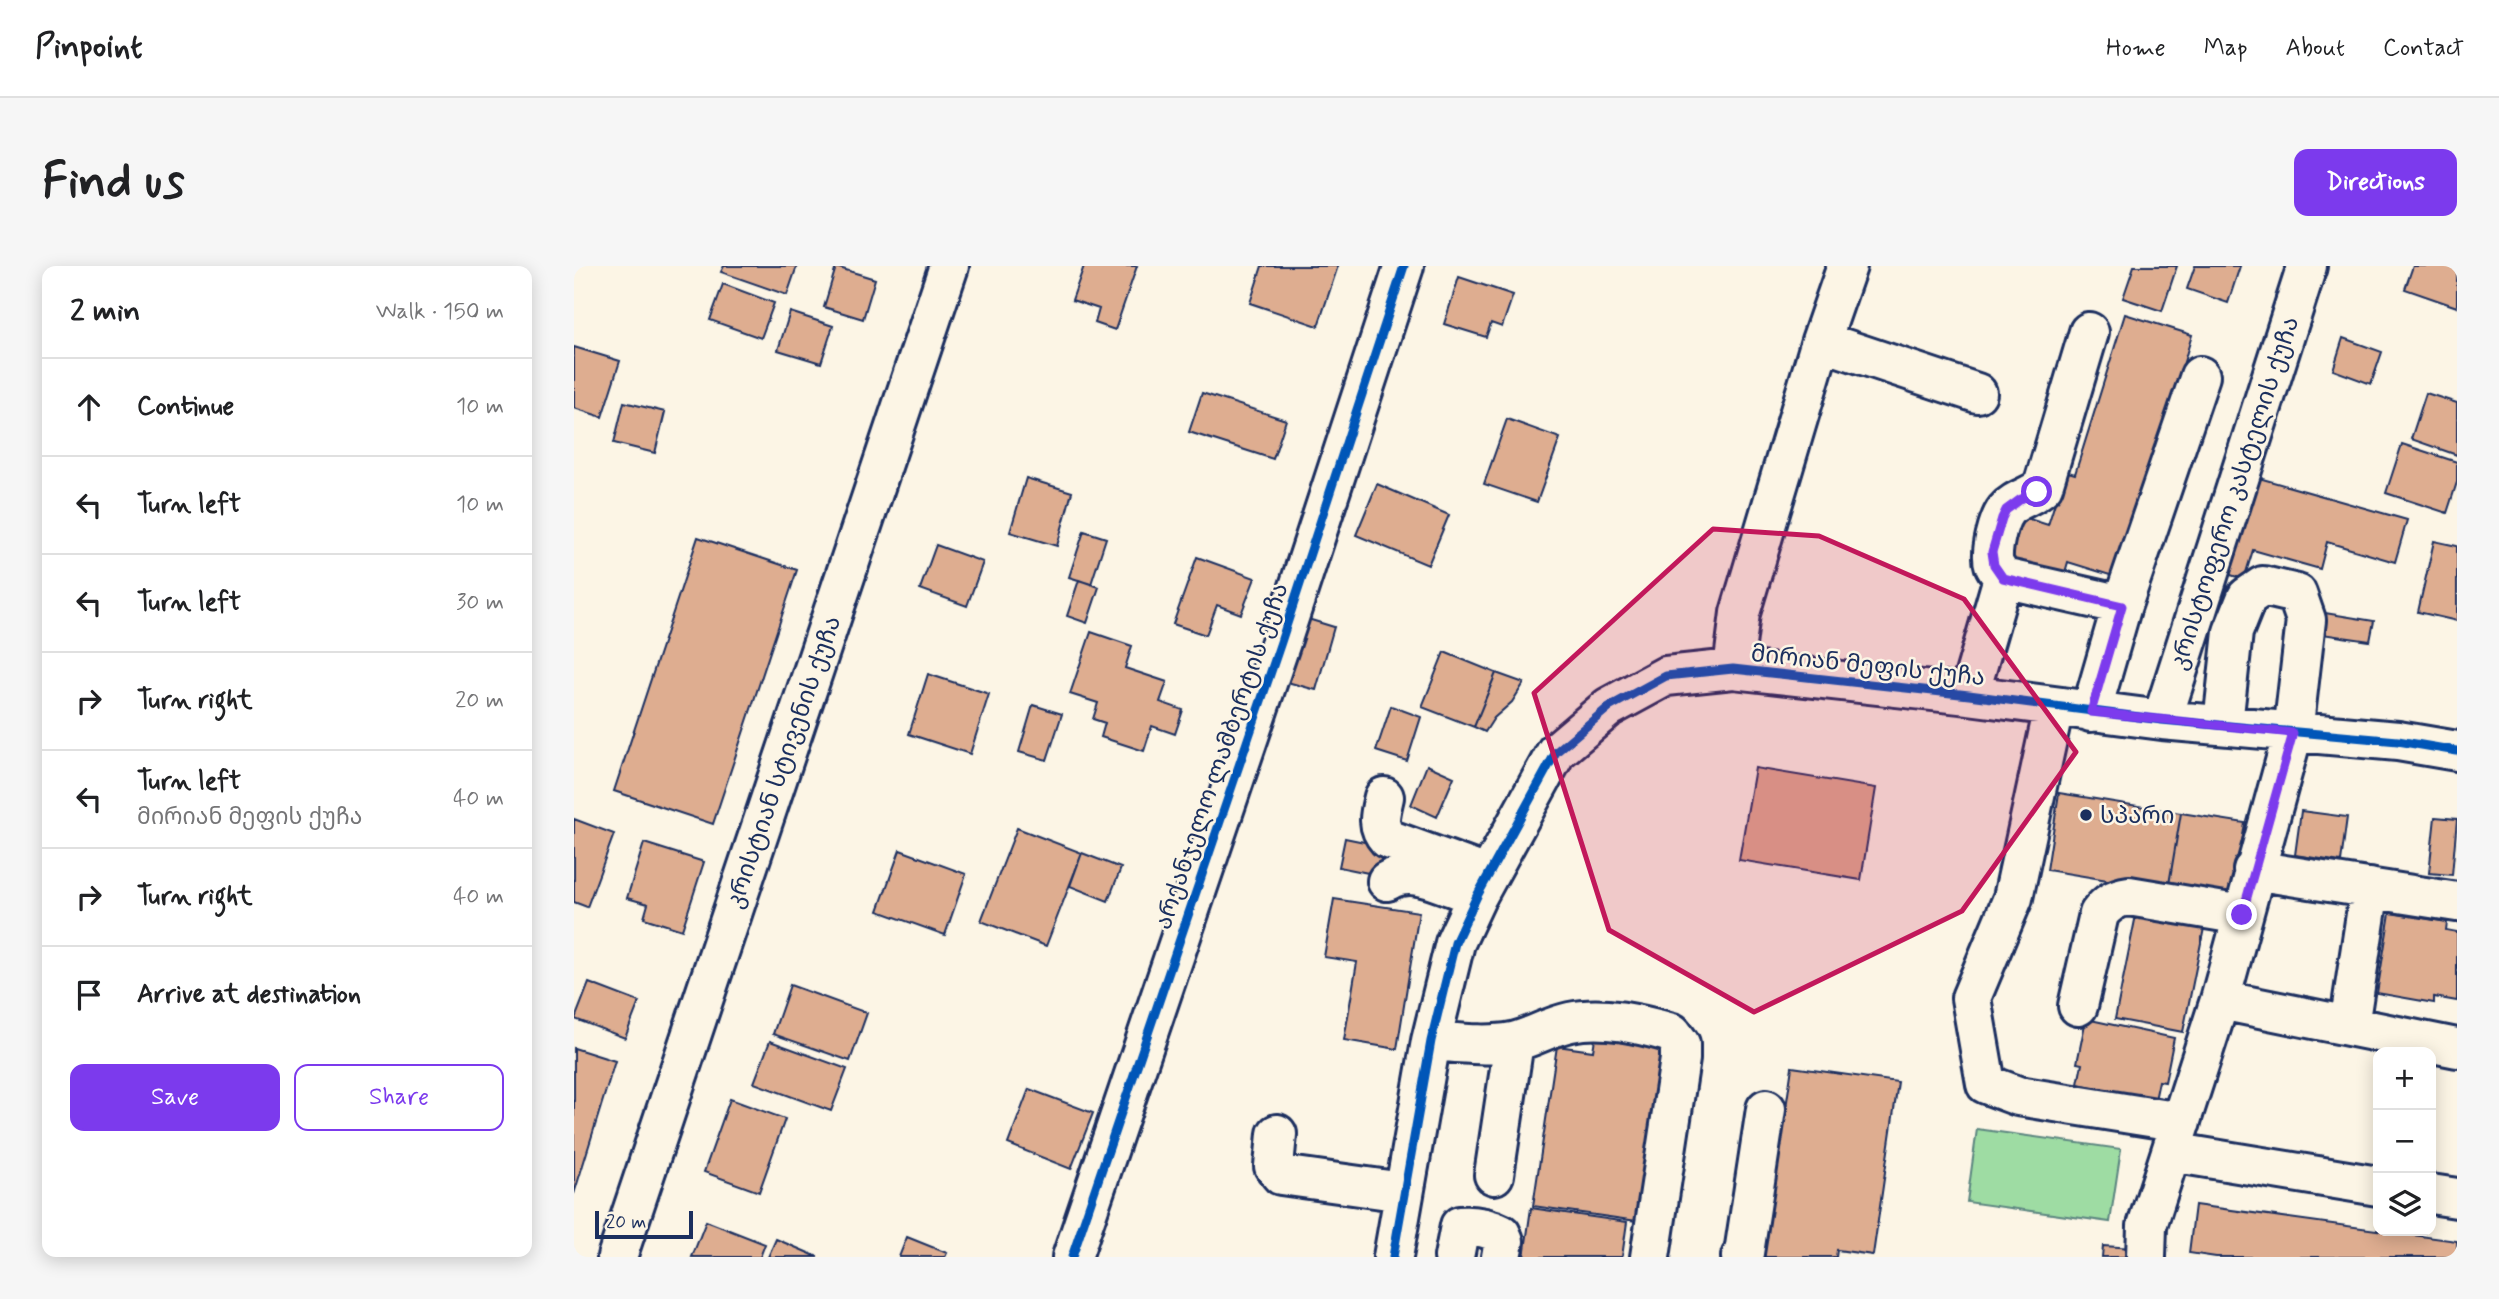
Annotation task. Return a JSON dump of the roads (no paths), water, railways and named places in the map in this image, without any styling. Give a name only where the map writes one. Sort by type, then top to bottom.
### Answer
[{"type":"street","name":"კრისტიან სტივენის ქუჩა","points":[[617,1257],[949,266]]},
{"type":"street","name":"არქანჯელო ლამბერტის ქუჩა","points":[[1072,1257],[1276,656],[1404,266]]},
{"type":"street","points":[[1733,669],[1740,613],[1821,341],[1847,266]]},
{"type":"street","name":"კრისტოფერო კასტელის ქუჩა","points":[[2162,720],[2307,266]]},
{"type":"street","points":[[2089,332],[2042,486],[2037,492],[2006,510],[1992,552],[1994,565],[2003,578],[2122,606]]},
{"type":"street","points":[[1821,341],[1977,393]]},
{"type":"street","points":[[2200,376],[2122,606],[2072,709],[2013,898],[1971,998],[1986,1084],[2018,1096],[2373,1185]]},
{"type":"street","points":[[1969,695],[2003,578]]},
{"type":"street","points":[[2146,1257],[2147,1226],[2220,1000],[2253,870],[2293,733],[2306,620],[2297,594],[2263,586],[2247,597],[2233,632],[2223,724]]},
{"type":"street","name":"მირიან მეფის ქუჩა","points":[[1392,1257],[1431,1041],[1455,943],[1482,886],[1556,752],[1609,708],[1666,676],[1733,669],[2162,720],[2398,741],[2457,751]]},
{"type":"street","name":"მირიან მეფის ქუჩა","points":[[2398,741],[2457,739]]},
{"type":"street","points":[[1384,797],[1379,824],[1381,832],[1388,839],[1482,886]]},
{"type":"street","points":[[2253,870],[2457,902]]},
{"type":"street","points":[[1387,881],[1396,876],[1418,875],[1482,886]]},
{"type":"street","points":[[2349,1026],[2370,888]]},
{"type":"street","points":[[2078,1006],[2099,914],[2112,901],[2129,896],[2242,915]]},
{"type":"street","points":[[2220,1000],[2457,1048]]},
{"type":"street","points":[[1431,1041],[1476,1044],[1514,1042],[1569,1022],[1597,1020],[1672,1033],[1680,1044],[1680,1059],[1650,1257]]},
{"type":"street","points":[[1494,1175],[1514,1042]]},
{"type":"street","points":[[1741,1257],[1744,1253],[1766,1109]]},
{"type":"street","points":[[1277,1135],[1274,1166],[1280,1175],[1402,1192]]},
{"type":"street","points":[[2436,1195],[2457,1198]]},
{"type":"street","points":[[1454,1257],[1460,1226],[1491,1229],[1501,1234],[1504,1241],[1501,1257]]},
{"type":"place","name":"სპარი","points":[[2086,815]]}]
